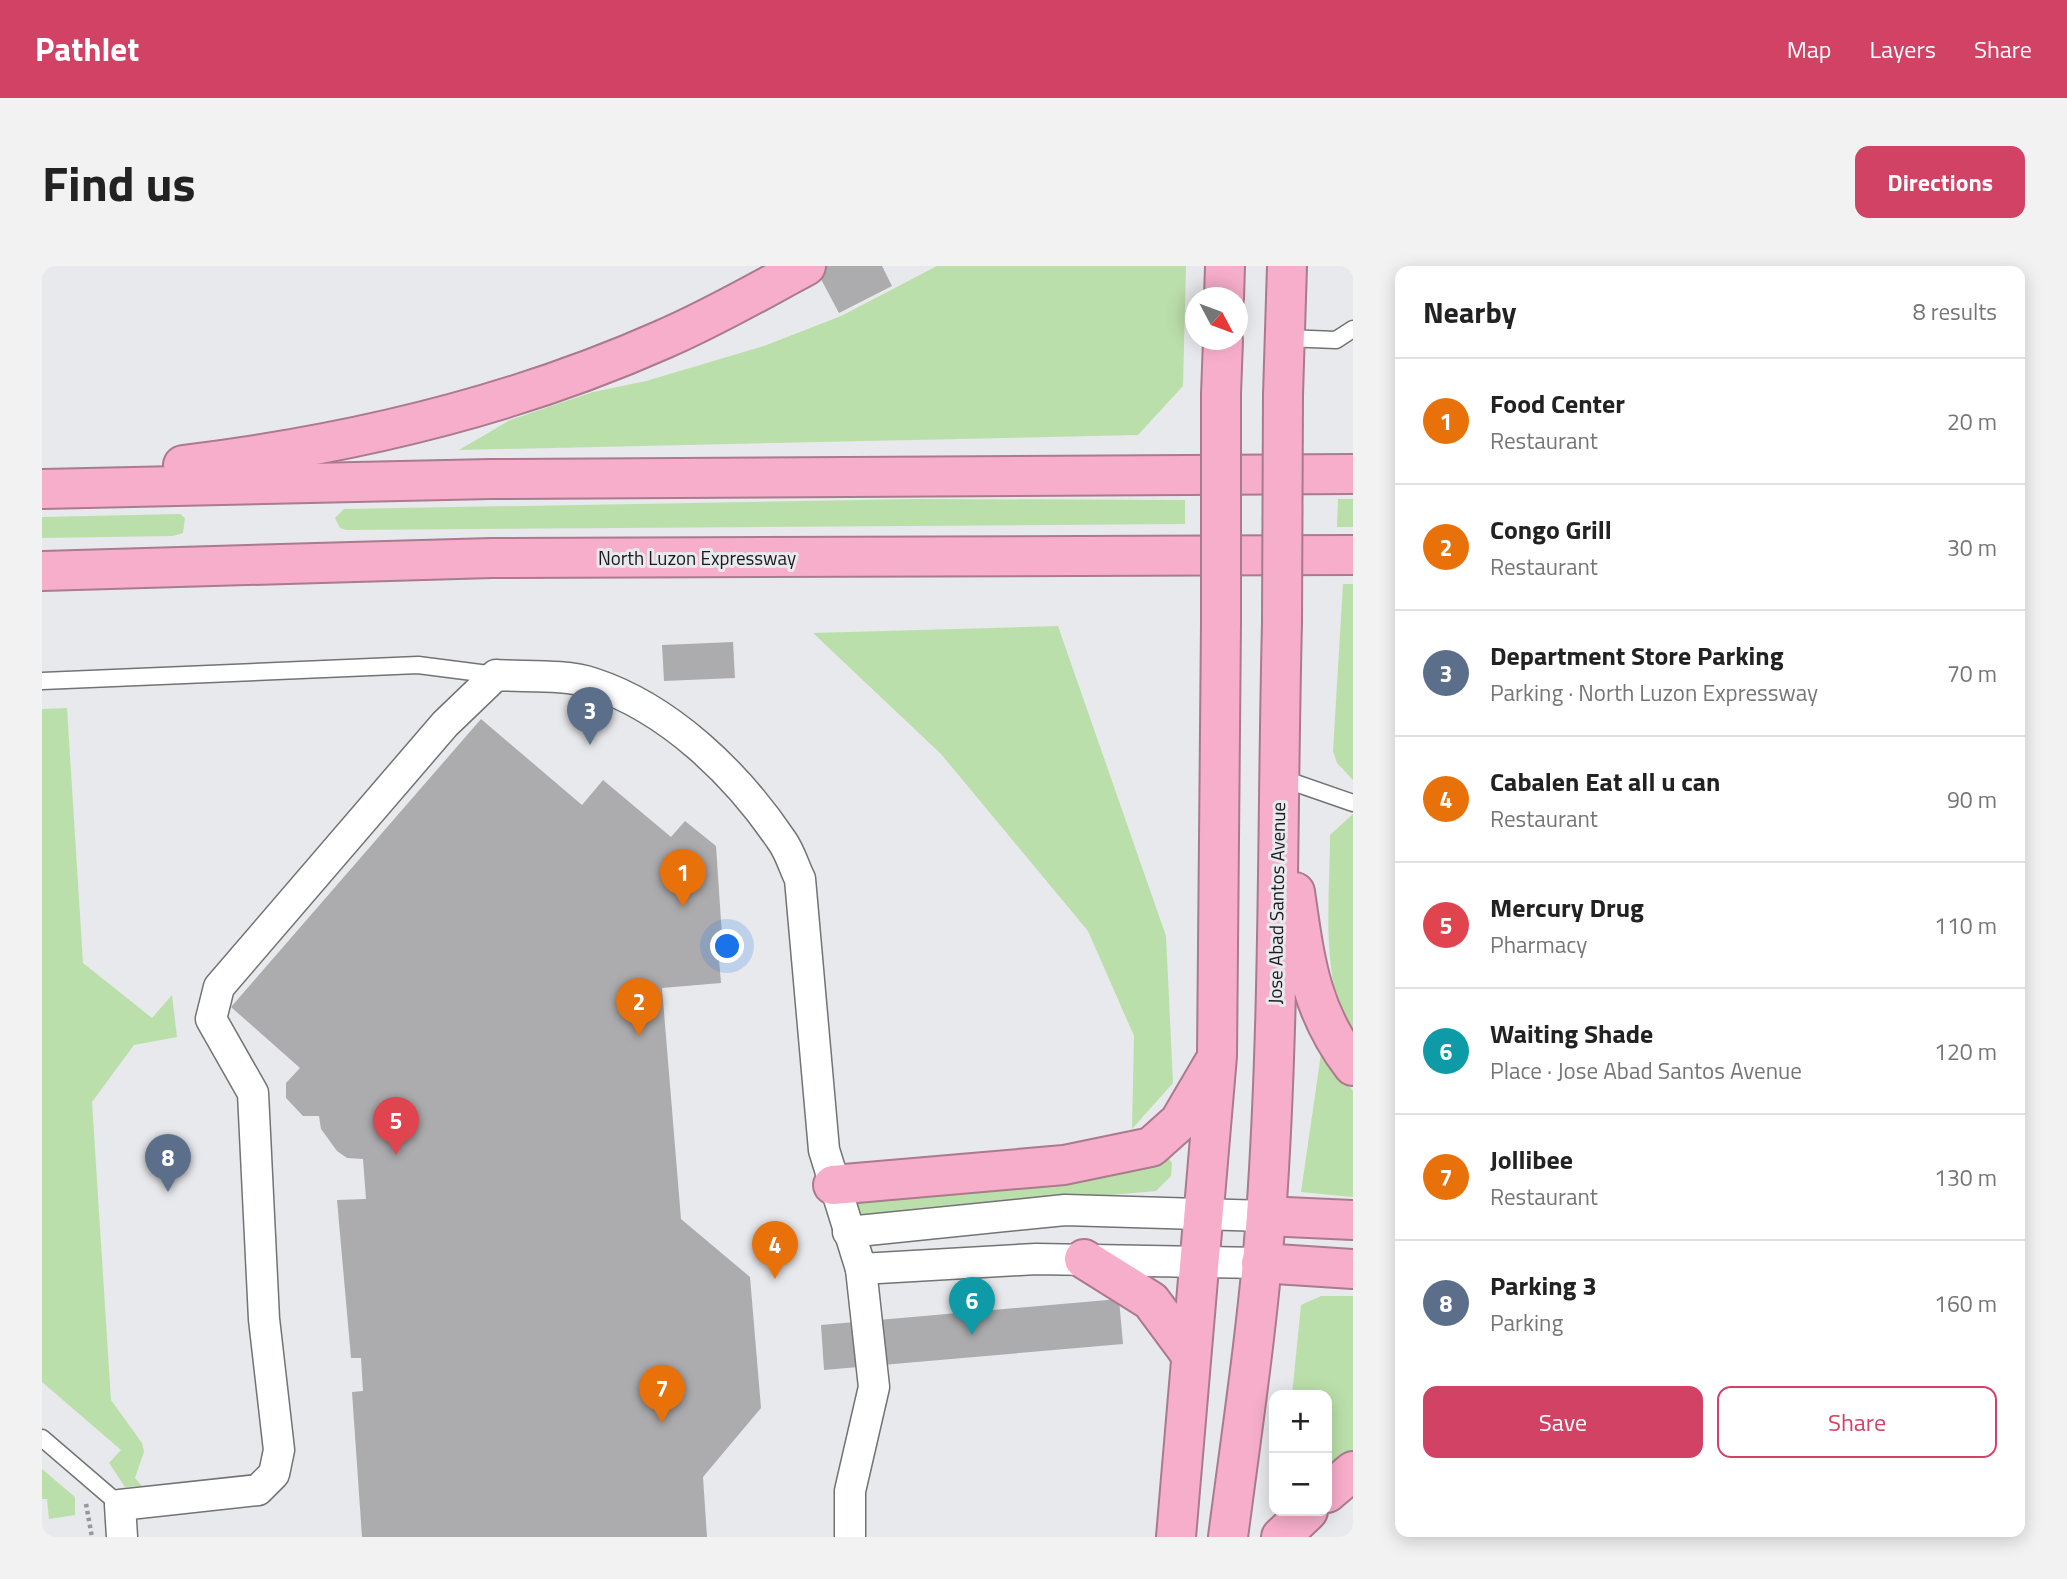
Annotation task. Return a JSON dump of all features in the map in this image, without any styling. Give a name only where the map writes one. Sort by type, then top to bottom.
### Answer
[{"type":"highway","points":[[42,482],[248,456],[425,423],[558,381],[655,343],[806,266]]},
{"type":"highway","points":[[1224,287],[1225,266]]},
{"type":"highway","name":"Jose Abad Santos Avenue","points":[[1228,1537],[1266,1216],[1282,623],[1283,395],[1287,266]]},
{"type":"highway","points":[[1176,1537],[1217,1056],[1223,350]]},
{"type":"highway","points":[[42,489],[505,479],[1353,474]]},
{"type":"highway","name":"North Luzon Expressway","points":[[42,571],[506,558],[1353,555]]},
{"type":"highway","points":[[1278,777],[1307,974],[1329,1033],[1353,1066]]},
{"type":"highway","points":[[833,1185],[1064,1165],[1151,1147],[1179,1122],[1217,1056]]},
{"type":"highway","points":[[1266,1216],[1353,1220]]},
{"type":"highway","points":[[1084,1259],[1151,1301],[1191,1355]]},
{"type":"highway","points":[[1261,1263],[1353,1269]]},
{"type":"highway","points":[[1332,1489],[1353,1471]]},
{"type":"highway","points":[[1281,1537],[1303,1516]]},
{"type":"street","points":[[122,1537],[120,1504],[258,1490],[274,1474],[279,1450],[264,1319],[253,1093],[217,1035],[211,1019],[219,987],[445,723],[496,675],[589,681],[629,697],[662,717],[732,777],[783,842],[800,879],[824,1150],[861,1269],[874,1387],[850,1491],[850,1537]]},
{"type":"street","points":[[848,1231],[1065,1210],[1205,1212],[1266,1216]]},
{"type":"street","points":[[861,1269],[1084,1259],[1261,1263]]},
{"type":"lane","points":[[1285,338],[1336,340],[1353,329]]},
{"type":"lane","points":[[42,681],[418,665],[496,675]]},
{"type":"lane","points":[[1278,777],[1353,803]]},
{"type":"lane","points":[[42,1438],[120,1504]]},
{"type":"green space","points":[[937,266],[1186,266],[1183,386],[1138,435],[459,450],[510,420],[593,392],[646,381],[764,346],[841,316]]},
{"type":"green space","points":[[916,499],[1185,500],[1185,524],[346,530],[340,528],[335,518],[344,509]]},
{"type":"green space","points":[[1338,499],[1353,499],[1353,527],[1337,527]]},
{"type":"green space","points":[[180,514],[185,518],[183,533],[173,536],[42,538],[42,517]]},
{"type":"green space","points":[[1343,584],[1353,584],[1353,780],[1337,763],[1333,751]]},
{"type":"green space","points":[[1058,626],[1166,936],[1173,1083],[1132,1129],[1134,1036],[1088,931],[941,754],[813,633]]},
{"type":"green space","points":[[67,708],[83,963],[152,1018],[172,995],[177,1037],[134,1045],[92,1102],[111,1400],[142,1443],[144,1452],[135,1478],[142,1486],[125,1487],[109,1463],[121,1450],[42,1382],[42,709]]},
{"type":"green space","points":[[1353,814],[1353,1039],[1342,1016],[1335,991],[1328,913],[1330,835]]},
{"type":"green space","points":[[1322,1047],[1353,1091],[1353,1197],[1301,1192]]},
{"type":"green space","points":[[1167,1156],[1172,1163],[1171,1176],[1156,1191],[857,1218],[851,1204],[858,1200]]},
{"type":"green space","points":[[1321,1296],[1353,1296],[1353,1451],[1332,1469],[1332,1390],[1292,1390],[1301,1305]]},
{"type":"green space","points":[[42,1469],[75,1497],[75,1515],[49,1519],[47,1499],[42,1499]]},
{"type":"building","points":[[814,266],[882,266],[892,286],[839,313]]},
{"type":"building","points":[[733,642],[735,678],[664,681],[662,645]]},
{"type":"building","points":[[481,719],[582,805],[603,780],[671,837],[685,821],[716,846],[722,936],[717,937],[721,983],[662,988],[681,1219],[750,1277],[761,1408],[703,1477],[707,1537],[362,1537],[352,1392],[363,1391],[361,1358],[351,1358],[337,1200],[366,1199],[363,1159],[347,1158],[337,1151],[321,1129],[319,1116],[303,1116],[286,1098],[286,1083],[300,1068],[231,1007]]},
{"type":"building","points":[[1119,1299],[1123,1344],[824,1370],[821,1325]]},
{"type":"place","name":"Department Store Parking","points":[[590,745]]},
{"type":"place","name":"Food Center","points":[[683,907]]},
{"type":"place","name":"Congo Grill","points":[[639,1036]]},
{"type":"place","name":"Mercury Drug","points":[[396,1155]]},
{"type":"place","name":"Parking 3","points":[[168,1192]]},
{"type":"place","name":"Cabalen Eat all u can","points":[[775,1279]]},
{"type":"place","name":"Waiting Shade","points":[[972,1335]]},
{"type":"place","name":"Jollibee","points":[[662,1423]]}]
